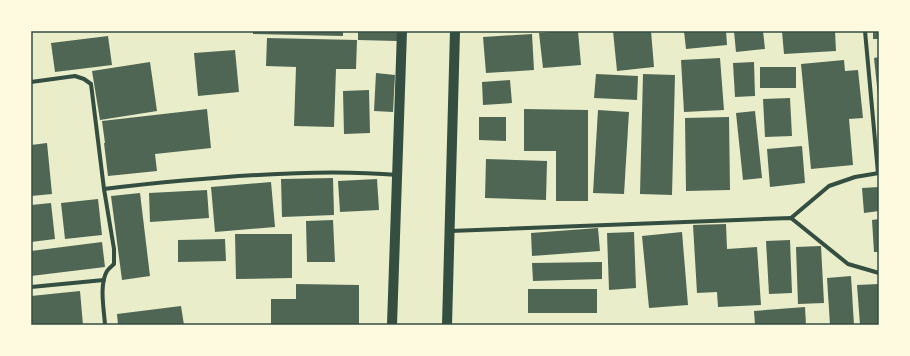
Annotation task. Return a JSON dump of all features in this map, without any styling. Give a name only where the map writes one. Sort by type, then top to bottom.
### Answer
[{"type":"main road","points":[[392,325],[402,31]]},
{"type":"main road","points":[[448,325],[449,231],[456,31]]},
{"type":"street","points":[[449,231],[791,218],[829,186],[854,177],[878,173],[865,31]]},
{"type":"street","points":[[31,82],[75,76],[84,79],[91,84],[104,189],[114,249],[114,264],[108,269],[104,280],[103,290],[105,325]]},
{"type":"street","points":[[104,189],[221,177],[303,172],[398,175]]},
{"type":"street","points":[[791,218],[848,264],[879,273]]},
{"type":"street","points":[[31,286],[104,280]]},
{"type":"building","points":[[253,31],[343,31],[343,36],[253,34]]},
{"type":"building","points":[[358,31],[398,31],[397,41],[358,40]]},
{"type":"building","points":[[578,31],[581,65],[543,68],[539,33]]},
{"type":"building","points":[[613,31],[651,31],[654,67],[617,71]]},
{"type":"building","points":[[684,31],[726,31],[727,45],[686,49]]},
{"type":"building","points":[[734,31],[763,31],[765,49],[736,52]]},
{"type":"building","points":[[782,31],[835,31],[836,51],[784,54]]},
{"type":"building","points":[[873,31],[879,31],[879,39],[873,39]]},
{"type":"building","points":[[532,34],[534,70],[486,73],[483,37]]},
{"type":"building","points":[[108,36],[112,65],[55,72],[51,43]]},
{"type":"building","points":[[267,38],[357,40],[356,69],[336,69],[334,127],[294,126],[296,67],[266,66]]},
{"type":"building","points":[[235,50],[239,92],[198,96],[194,53]]},
{"type":"building","points":[[879,57],[879,96],[878,96],[874,58]]},
{"type":"building","points":[[720,58],[724,110],[684,112],[681,60]]},
{"type":"building","points":[[844,60],[845,71],[858,70],[863,118],[849,119],[853,165],[811,169],[801,64]]},
{"type":"building","points":[[150,62],[157,111],[100,120],[92,71]]},
{"type":"building","points":[[754,62],[755,96],[735,97],[733,63]]},
{"type":"building","points":[[760,67],[796,67],[796,88],[760,88]]},
{"type":"building","points":[[376,73],[395,75],[393,112],[374,111]]},
{"type":"building","points":[[596,74],[638,76],[637,100],[594,98]]},
{"type":"building","points":[[643,74],[675,75],[672,195],[640,194]]},
{"type":"building","points":[[510,80],[512,103],[483,105],[482,82]]},
{"type":"building","points":[[369,90],[370,133],[344,134],[343,91]]},
{"type":"building","points":[[790,98],[792,136],[765,137],[763,99]]},
{"type":"building","points":[[207,109],[211,148],[155,154],[157,171],[108,176],[102,121]]},
{"type":"building","points":[[524,109],[588,110],[588,201],[556,201],[556,151],[524,151]]},
{"type":"building","points":[[598,110],[629,112],[624,194],[593,193]]},
{"type":"building","points":[[755,111],[762,178],[743,180],[736,113]]},
{"type":"building","points":[[479,117],[506,117],[506,141],[479,140]]},
{"type":"building","points":[[729,117],[730,190],[686,191],[685,118]]},
{"type":"building","points":[[47,143],[52,194],[31,196],[31,145]]},
{"type":"building","points":[[802,146],[805,183],[770,187],[767,149]]},
{"type":"building","points":[[486,159],[547,161],[546,200],[485,198]]},
{"type":"building","points":[[333,178],[334,215],[282,217],[281,179]]},
{"type":"building","points":[[377,179],[379,210],[340,212],[338,181]]},
{"type":"building","points":[[271,182],[275,227],[215,232],[211,187]]},
{"type":"building","points":[[879,187],[879,211],[864,213],[862,188]]},
{"type":"building","points":[[207,190],[209,218],[150,222],[149,193]]},
{"type":"building","points":[[140,193],[150,276],[122,280],[111,196]]},
{"type":"building","points":[[98,199],[102,235],[65,239],[61,203]]},
{"type":"building","points":[[51,203],[55,239],[31,242],[31,205]]},
{"type":"building","points":[[879,219],[879,252],[874,252],[872,220]]},
{"type":"building","points":[[333,220],[335,262],[307,262],[306,221]]},
{"type":"building","points":[[726,224],[727,249],[757,247],[761,305],[718,307],[717,292],[697,293],[693,225]]},
{"type":"building","points":[[598,228],[600,251],[532,256],[531,233]]},
{"type":"building","points":[[634,232],[636,288],[609,290],[607,233]]},
{"type":"building","points":[[682,232],[688,305],[649,308],[642,236]]},
{"type":"building","points":[[235,234],[292,234],[292,278],[236,279]]},
{"type":"building","points":[[225,239],[226,261],[178,262],[178,240]]},
{"type":"building","points":[[790,240],[792,293],[769,294],[766,241]]},
{"type":"building","points":[[102,242],[105,267],[31,276],[31,251]]},
{"type":"building","points":[[821,246],[824,303],[798,304],[796,247]]},
{"type":"building","points":[[602,262],[602,279],[533,281],[532,263]]},
{"type":"building","points":[[851,276],[854,325],[830,325],[827,278]]},
{"type":"building","points":[[296,284],[359,285],[359,325],[271,325],[271,299],[296,299]]},
{"type":"building","points":[[879,284],[879,325],[860,325],[857,285]]},
{"type":"building","points":[[528,289],[597,289],[597,313],[528,313]]},
{"type":"building","points":[[80,291],[83,325],[31,325],[31,296]]},
{"type":"building","points":[[181,306],[184,325],[118,325],[117,314]]},
{"type":"building","points":[[805,307],[806,325],[755,325],[754,311]]}]
